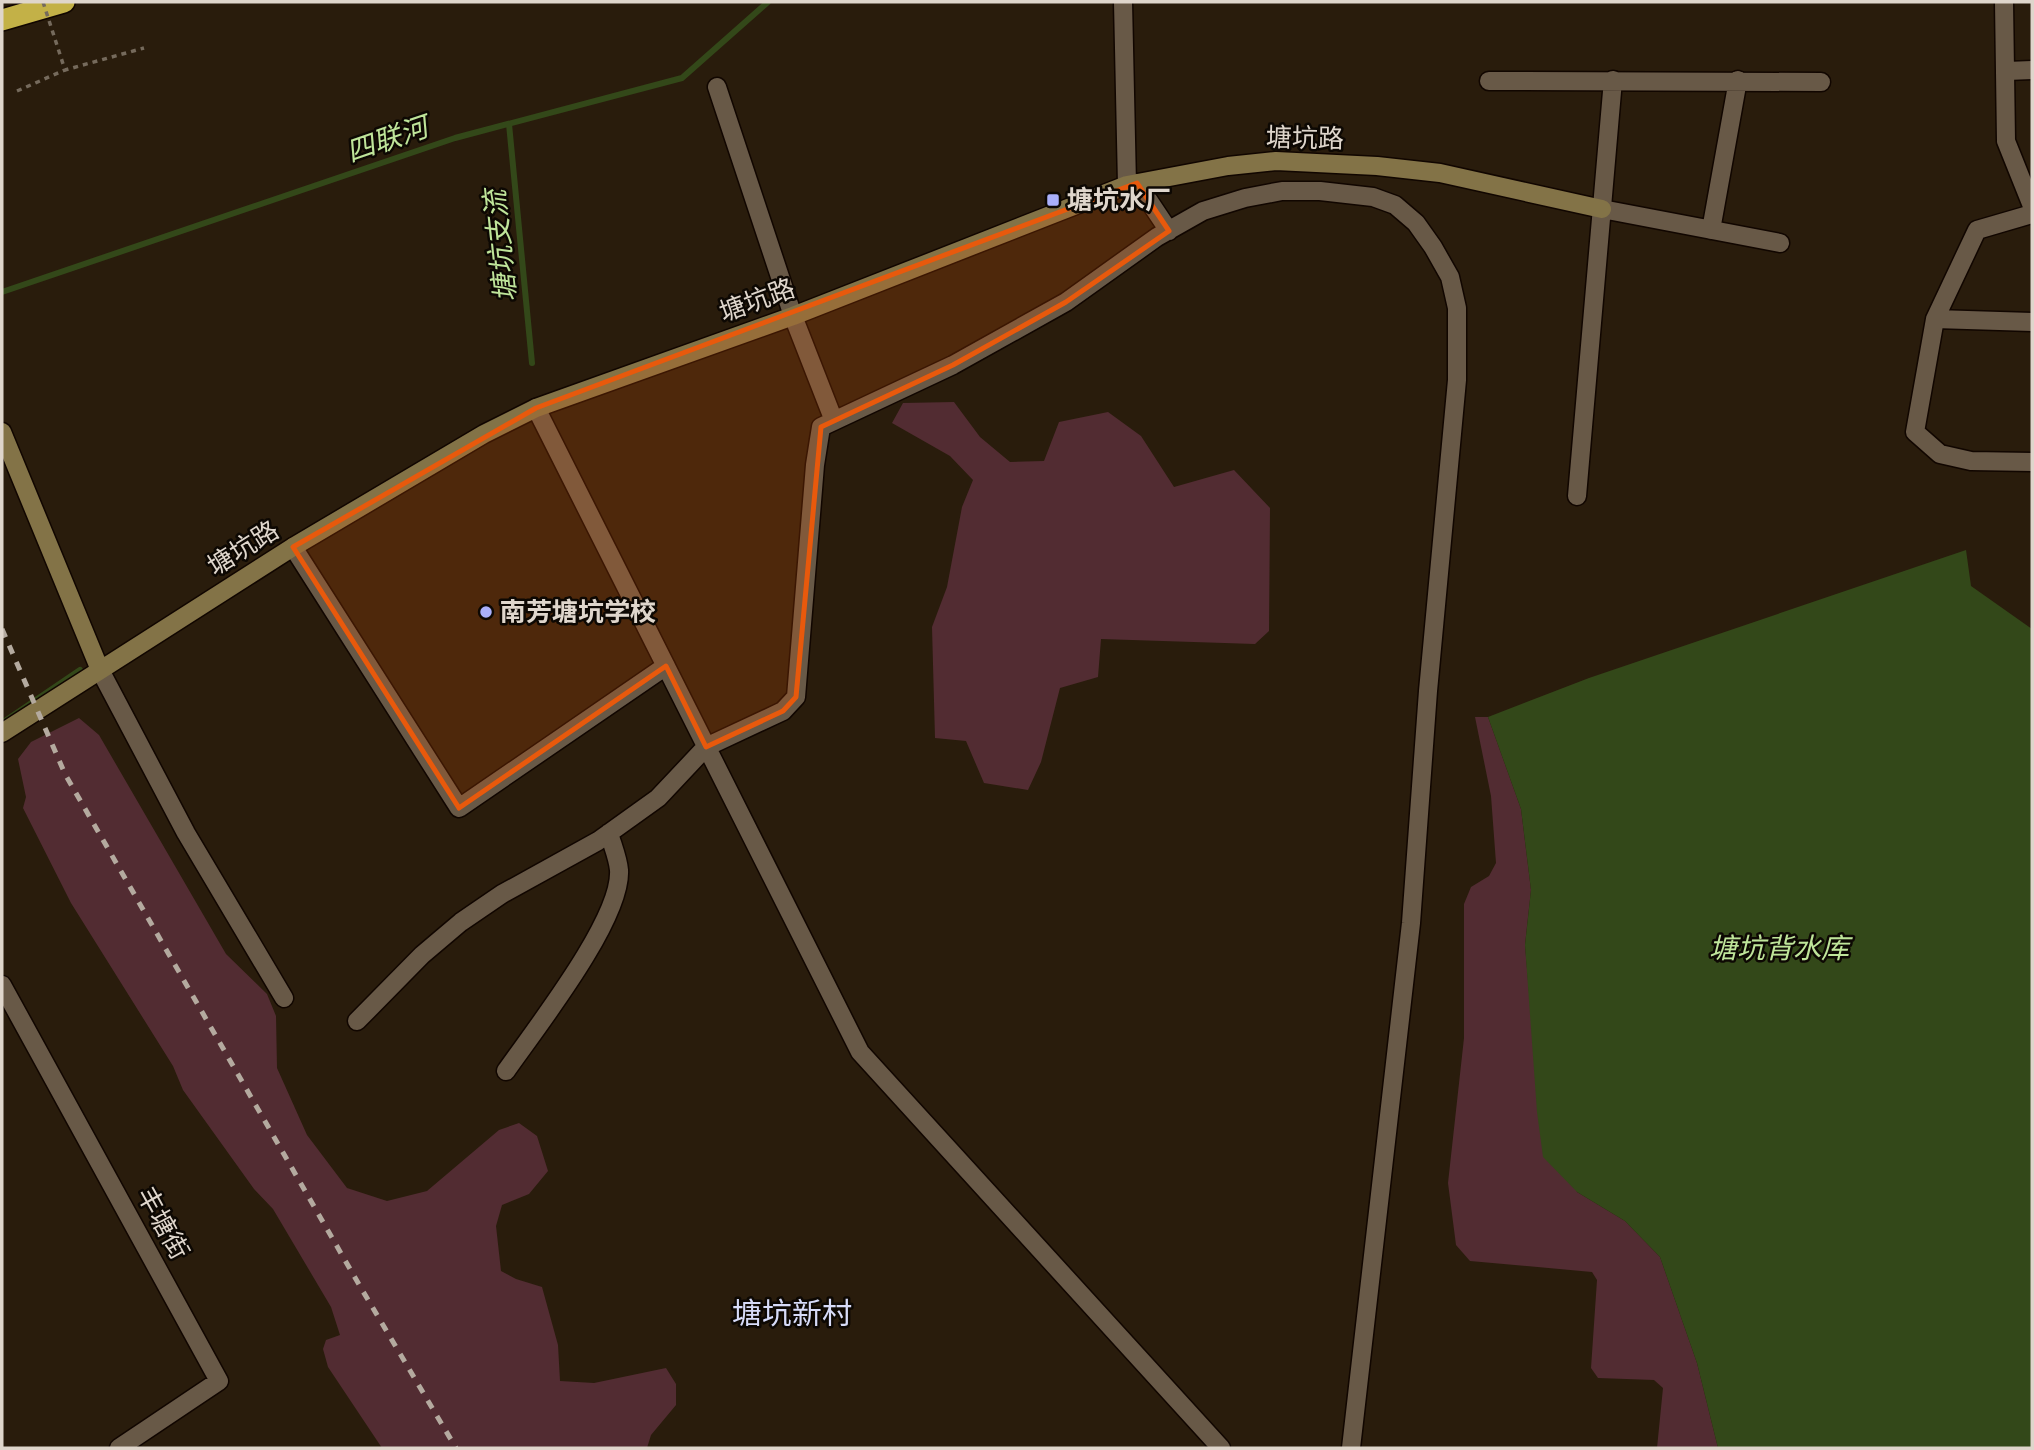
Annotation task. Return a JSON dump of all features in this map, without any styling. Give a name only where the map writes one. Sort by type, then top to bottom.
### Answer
[{"type":"highway","points":[[2,20],[64,2]]},
{"type":"street","points":[[1124,2],[1132,184],[1169,231]]},
{"type":"street","points":[[2004,2],[2007,142],[2032,206]]},
{"type":"street","points":[[2007,71],[2032,70]]},
{"type":"street","points":[[1577,496],[1613,80]]},
{"type":"street","points":[[1711,230],[1738,80]]},
{"type":"street","points":[[1489,81],[1821,82]]},
{"type":"street","points":[[717,88],[793,316],[834,421]]},
{"type":"street","name":"塘坑路","points":[[2,733],[293,547],[484,433],[536,408],[793,316],[1132,184],[1228,166],[1276,161],[1377,166],[1440,173],[1602,209]]},
{"type":"street","points":[[357,1021],[422,955],[461,922],[502,894],[609,833],[658,798],[706,747],[783,711],[796,697],[815,465],[821,427],[953,365],[1066,302],[1169,231],[1203,211],[1245,198],[1282,191],[1373,197],[1395,205],[1416,223],[1450,277],[1457,308],[1457,380],[1428,691],[1411,923],[1351,1448]]},
{"type":"street","points":[[1602,209],[1780,243]]},
{"type":"street","points":[[2032,214],[1978,230],[1935,319],[1915,432],[1940,454],[1971,461],[2032,462]]},
{"type":"street","points":[[1935,319],[2032,322]]},
{"type":"street","points":[[536,408],[860,1052],[1221,1448]]},
{"type":"street","points":[[2,432],[100,670],[186,833],[284,998]]},
{"type":"street","points":[[293,547],[459,808],[666,666]]},
{"type":"street","points":[[506,1071],[590,949],[606,917],[617,888],[619,869],[609,833]]},
{"type":"street","name":"丰塘街","points":[[2,985],[219,1381],[119,1448]]},
{"type":"path","points":[[43,2],[65,69]]},
{"type":"path","points":[[17,91],[65,69],[144,48]]},
{"type":"highlighted area","points":[[1137,183],[1169,231],[1066,302],[953,365],[821,427],[796,697],[783,711],[706,747],[666,666],[459,808],[293,547],[536,408]]},
{"type":"shaded area","points":[[954,402],[980,437],[1010,462],[1044,461],[1059,422],[1108,412],[1141,436],[1174,487],[1234,470],[1270,508],[1269,631],[1255,644],[1101,639],[1098,677],[1060,688],[1041,762],[1028,790],[984,783],[966,741],[935,738],[932,627],[947,587],[962,507],[973,480],[950,456],[892,423],[903,403]]},
{"type":"shaded area","points":[[1475,717],[1488,717],[1521,809],[1531,890],[1525,945],[1532,1028],[1577,1192],[1625,1221],[1660,1257],[1697,1363],[1718,1448],[1657,1448],[1663,1388],[1654,1380],[1598,1378],[1591,1368],[1597,1280],[1592,1272],[1470,1261],[1456,1245],[1448,1183],[1464,1038],[1464,904],[1471,887],[1489,876],[1496,863],[1491,796]]},
{"type":"shaded area","points":[[79,718],[99,735],[226,954],[267,994],[276,1016],[277,1068],[307,1135],[347,1188],[387,1201],[427,1191],[499,1130],[519,1123],[537,1136],[548,1171],[529,1194],[502,1205],[496,1226],[501,1271],[542,1287],[558,1345],[560,1381],[594,1383],[666,1368],[676,1384],[676,1405],[651,1435],[647,1448],[382,1448],[328,1367],[323,1349],[326,1340],[340,1335],[331,1307],[273,1209],[254,1189],[183,1090],[173,1066],[71,903],[23,808],[26,797],[18,759],[31,742]]},
{"type":"water","name":"塘坑背水库","points":[[1966,550],[1971,586],[2032,629],[2032,1448],[1718,1448],[1697,1363],[1660,1257],[1625,1221],[1577,1192],[1543,1157],[1537,1112],[1525,945],[1531,890],[1521,809],[1488,717],[1589,678]]},
{"type":"waterway","name":"四联河","points":[[2,292],[455,138],[682,78],[768,2]]},
{"type":"waterway","name":"塘坑支流","points":[[509,124],[532,363]]},
{"type":"waterway","name":"塘坑支流","points":[[2,723],[80,670]]},
{"type":"railway","points":[[2,629],[65,774],[456,1448]]},
{"type":"place","name":"塘坑水厂","points":[[1053,200]]},
{"type":"place","name":"南芳塘坑学校","points":[[486,612]]},
{"type":"district","name":"塘坑新村","points":[[792,1314]]}]
